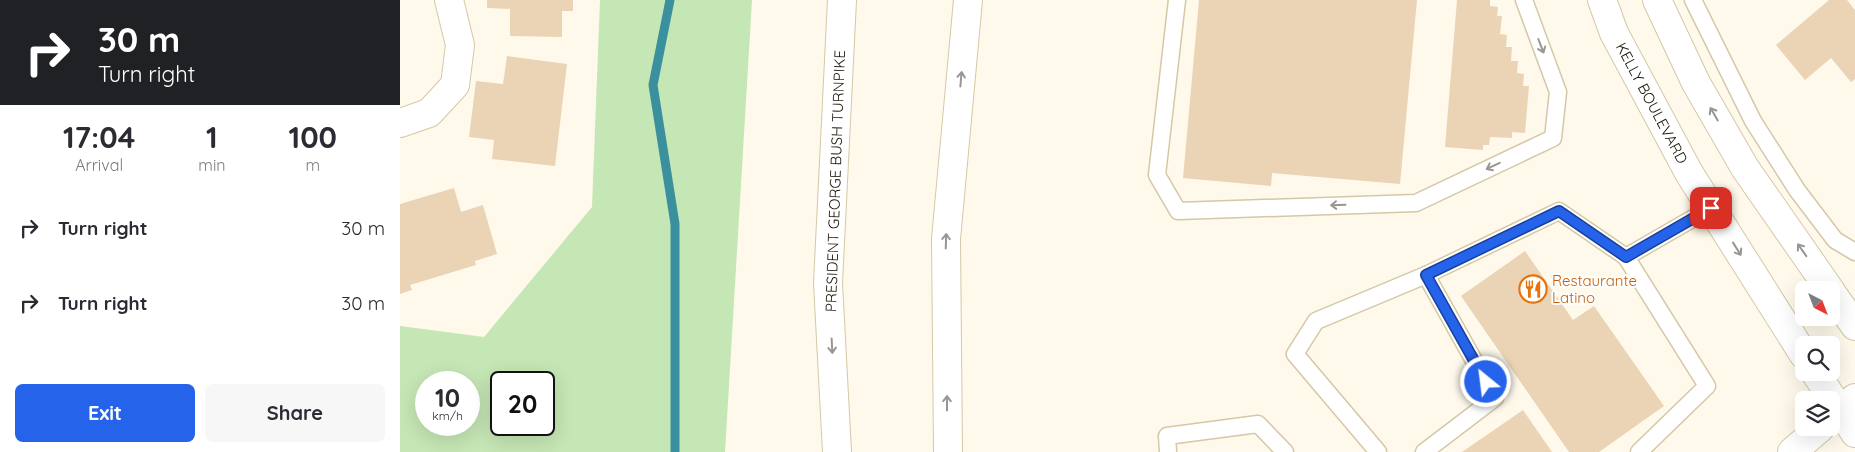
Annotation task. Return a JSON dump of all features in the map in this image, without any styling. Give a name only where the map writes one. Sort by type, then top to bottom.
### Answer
[{"type":"main road","points":[[400,123],[428,113],[454,85],[460,45],[448,0]]},
{"type":"main road","name":"PRESIDENT GEORGE BUSH TURNPIKE","points":[[837,452],[828,283],[842,0]]},
{"type":"main road","points":[[948,452],[946,239],[968,0]]},
{"type":"main road","name":"KELLY BOULEVARD","points":[[1602,0],[1614,33],[1689,173],[1795,341]]},
{"type":"main road","points":[[1657,0],[1696,84],[1745,168],[1824,281]]},
{"type":"main road","points":[[1840,304],[1855,326]]},
{"type":"main road","points":[[1792,452],[1814,436]]},
{"type":"lane","points":[[1177,0],[1157,174],[1178,211],[1416,202],[1553,138],[1558,92],[1529,2]]},
{"type":"lane","points":[[1693,0],[1753,121],[1797,190],[1835,240],[1855,252]]},
{"type":"lane","points":[[1626,257],[1711,208]]},
{"type":"lane","points":[[1378,452],[1296,354],[1316,321],[1426,275],[1559,211],[1626,257],[1707,386],[1639,452]]},
{"type":"lane","points":[[1424,452],[1495,398],[1426,275]]},
{"type":"lane","points":[[1168,452],[1166,436],[1258,424],[1285,452]]},
{"type":"green space","points":[[600,0],[752,0],[725,452],[400,452],[400,326],[484,337],[592,207]]},
{"type":"building","points":[[487,0],[573,0],[573,11],[562,11],[562,37],[510,36],[510,9],[487,8]]},
{"type":"building","points":[[1199,0],[1417,0],[1400,184],[1272,173],[1271,186],[1183,178]]},
{"type":"building","points":[[1457,0],[1490,0],[1490,6],[1498,7],[1497,16],[1502,16],[1500,34],[1507,35],[1506,47],[1512,47],[1511,61],[1518,61],[1517,73],[1524,74],[1523,86],[1529,86],[1525,133],[1512,132],[1512,138],[1490,137],[1489,145],[1483,145],[1483,150],[1445,147]]},
{"type":"building","points":[[1829,0],[1847,0],[1855,10],[1855,79],[1851,82],[1831,58],[1805,80],[1776,45]]},
{"type":"building","points":[[507,56],[567,64],[555,166],[492,159],[494,140],[469,137],[476,81],[503,84]]},
{"type":"building","points":[[454,188],[461,212],[483,205],[497,254],[475,261],[476,265],[410,285],[412,290],[400,294],[400,204]]},
{"type":"building","points":[[1525,251],[1573,320],[1594,306],[1664,406],[1599,452],[1569,452],[1461,296]]},
{"type":"building","points":[[1523,410],[1552,452],[1462,452]]},
{"type":"waterway","points":[[670,0],[653,85],[675,224],[675,452]]},
{"type":"place","name":"Restaurante Latino","points":[[1533,289]]},
{"type":"route","points":[[1486,382],[1426,275],[1559,211],[1626,257],[1711,208]]}]
